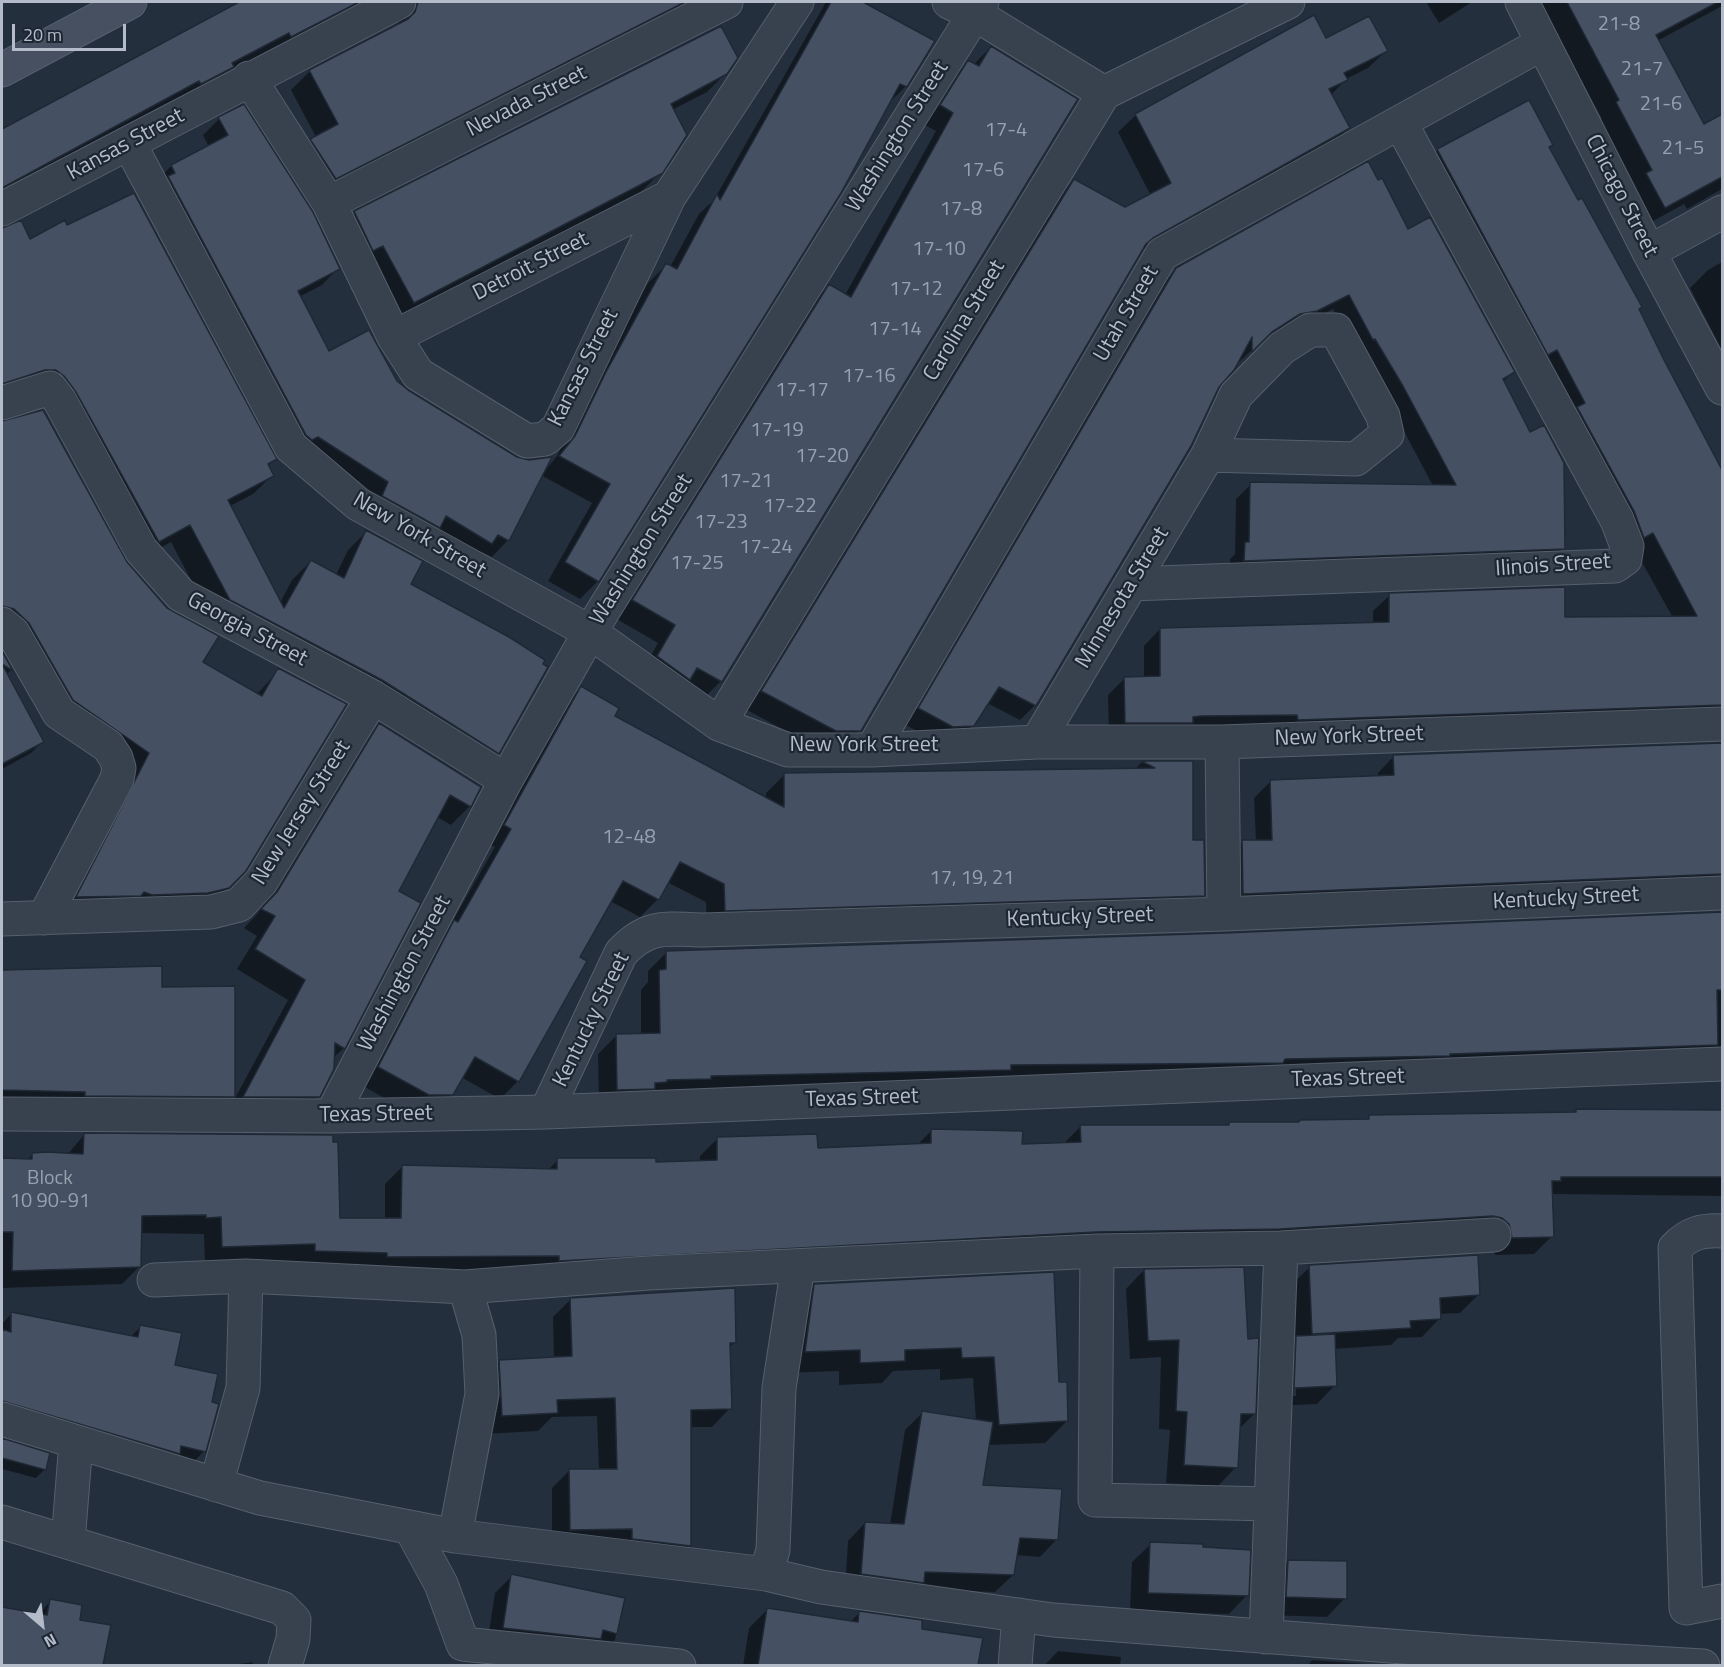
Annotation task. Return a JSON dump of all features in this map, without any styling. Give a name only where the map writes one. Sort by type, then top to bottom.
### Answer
[{"type":"main road","points":[[2,70],[130,2]]},
{"type":"street","name":"Kansas Street","points":[[2,209],[130,145],[249,78],[399,2]]},
{"type":"street","name":"Nevada Street","points":[[329,203],[726,2]]},
{"type":"street","name":"Kansas Street","points":[[249,78],[329,203],[394,337],[418,374],[527,441],[544,439],[558,428],[669,197],[797,2]]},
{"type":"street","points":[[968,6],[1104,93],[1288,2]]},
{"type":"street","name":"Chicago Street","points":[[1522,2],[1649,252],[1722,388]]},
{"type":"street","name":"Washington Street","points":[[331,1116],[506,780],[590,632],[968,6]]},
{"type":"street","name":"Utah Street","points":[[872,750],[1161,254],[1401,124],[1543,43]]},
{"type":"street","name":"Carolina Street","points":[[719,724],[1104,93]]},
{"type":"street","name":"Ilinois Street","points":[[1131,584],[1615,566],[1625,559],[1627,546],[1617,520],[1401,124]]},
{"type":"street","name":"New York Street","points":[[130,145],[291,447],[358,504],[590,632],[719,724],[788,750],[872,750],[1037,742],[1222,742],[1722,724]]},
{"type":"street","name":"Detroit Street","points":[[394,337],[669,197]]},
{"type":"street","points":[[1649,252],[1722,212]]},
{"type":"street","name":"Minnesota Street","points":[[1037,742],[1208,454],[1236,395],[1282,348],[1310,330],[1336,330],[1383,416],[1387,434],[1356,459],[1208,454]]},
{"type":"street","name":"Georgia Street","points":[[2,403],[50,388],[60,401],[141,550],[181,595],[373,697],[506,780]]},
{"type":"street","points":[[2,624],[13,633],[60,713],[108,746],[119,768],[117,780],[44,918]]},
{"type":"street","name":"New Jersey Street","points":[[2,919],[211,912],[239,905],[261,882],[373,697]]},
{"type":"street","points":[[1222,742],[1224,914]]},
{"type":"street","name":"Kentucky Street","points":[[546,1112],[621,953],[636,938],[656,929],[703,930],[1224,914],[1722,892]]},
{"type":"street","name":"Texas Street","points":[[2,1114],[331,1116],[546,1112],[1722,1064]]},
{"type":"street","points":[[1722,1231],[1703,1230],[1694,1233],[1686,1237],[1675,1248],[1686,1608],[1722,1601]]},
{"type":"street","points":[[154,1280],[246,1276],[465,1287],[648,1273],[1097,1251],[1281,1248],[1494,1235]]},
{"type":"street","points":[[1266,1637],[1281,1248]]},
{"type":"street","points":[[1097,1251],[1095,1500],[1271,1504]]},
{"type":"street","points":[[766,1574],[772,1550],[778,1388],[798,1266]]},
{"type":"street","points":[[216,1485],[243,1388],[246,1276]]},
{"type":"street","points":[[455,1536],[482,1394],[479,1335],[465,1287]]},
{"type":"street","points":[[2,1419],[260,1498],[455,1536],[766,1574],[821,1587],[1019,1616],[1266,1637],[1703,1665]]},
{"type":"street","points":[[68,1542],[76,1442]]},
{"type":"street","points":[[2,1522],[282,1608],[294,1620],[293,1639],[285,1665]]},
{"type":"street","points":[[410,1527],[441,1584],[461,1655],[679,1665]]},
{"type":"street","points":[[1015,1665],[1019,1616]]},
{"type":"building","points":[[239,2],[359,2],[291,37],[289,33],[232,63],[234,67],[201,84],[199,81],[2,188],[2,129]]},
{"type":"building","points":[[418,2],[685,2],[336,179],[310,139],[338,124],[309,70],[408,19],[415,12]]},
{"type":"building","points":[[831,2],[863,2],[935,41],[907,87],[900,84],[841,193],[599,582],[565,562],[610,484],[559,456],[575,436],[606,372],[666,263],[677,269],[717,194],[720,200]]},
{"type":"building","points":[[1567,2],[1718,2],[1656,35],[1704,124],[1722,114],[1722,177],[1665,208],[1646,173],[1652,170],[1616,102],[1619,100]]},
{"type":"building","points":[[1314,15],[1326,38],[1369,16],[1388,51],[1344,73],[1348,80],[1329,89],[1350,128],[1146,244],[861,731],[836,731],[761,691],[1074,179],[1125,207],[1171,183],[1135,114]]},
{"type":"building","points":[[721,26],[738,58],[727,74],[671,104],[687,135],[663,173],[414,303],[383,246],[373,251],[354,211]]},
{"type":"building","points":[[991,46],[1078,99],[722,682],[697,668],[690,680],[657,656],[675,625],[632,600],[829,284],[851,297],[953,113],[940,105],[968,60],[979,66]]},
{"type":"building","points":[[1529,100],[1553,145],[1549,147],[1578,200],[1582,198],[1642,307],[1639,309],[1664,360],[1722,470],[1722,705],[1298,720],[1297,715],[1201,716],[1193,717],[1193,723],[1125,723],[1124,677],[1160,676],[1160,628],[1389,622],[1389,593],[1565,587],[1565,617],[1697,616],[1653,533],[1644,538],[1634,511],[1577,407],[1585,403],[1557,350],[1548,355],[1437,149]]},
{"type":"building","points":[[244,104],[313,212],[340,269],[298,291],[329,351],[369,330],[397,381],[408,390],[517,457],[529,460],[552,457],[509,541],[498,535],[492,544],[446,516],[440,528],[382,496],[388,482],[318,437],[312,440],[306,435],[168,176],[175,173],[171,165],[228,135],[218,117]]},
{"type":"building","points":[[1368,161],[1378,180],[1382,178],[1408,229],[1430,217],[1515,372],[1503,379],[1530,432],[1544,425],[1564,463],[1565,549],[1244,561],[1245,542],[1249,542],[1250,482],[1456,485],[1403,386],[1375,339],[1373,340],[1349,295],[1317,311],[1300,314],[1272,332],[1252,352],[1252,337],[1234,370],[1219,387],[1191,446],[1036,706],[999,687],[974,726],[953,727],[918,708],[1176,268]]},
{"type":"building","points":[[134,193],[277,459],[268,464],[274,476],[228,500],[284,608],[311,560],[344,578],[366,530],[423,561],[411,584],[509,637],[545,660],[543,664],[548,667],[499,754],[382,680],[230,600],[190,525],[159,542],[76,392],[64,376],[56,370],[45,370],[2,384],[2,228],[21,220],[30,239],[65,220],[67,225]]},
{"type":"building","points":[[43,410],[127,562],[167,608],[219,636],[203,662],[262,696],[278,668],[347,704],[246,871],[229,888],[208,893],[152,895],[144,892],[141,896],[76,897],[149,753],[73,700],[29,623],[14,609],[2,606],[2,421]]},
{"type":"building","points":[[2,651],[13,671],[2,664]]},
{"type":"building","points":[[2,664],[44,742],[2,764]]},
{"type":"building","points":[[581,686],[619,708],[615,716],[784,807],[784,773],[1155,768],[1141,761],[1193,761],[1193,840],[1204,840],[1205,896],[725,911],[724,884],[680,862],[659,900],[623,881],[580,957],[587,961],[519,1082],[475,1057],[453,1095],[429,1095],[378,1067],[454,920],[458,922],[511,829],[504,825]]},
{"type":"building","points":[[379,723],[481,787],[471,807],[450,795],[399,891],[421,903],[345,1049],[335,1043],[334,1069],[320,1097],[243,1097],[305,980],[255,949],[275,916],[261,909],[277,892]]},
{"type":"building","points":[[1722,743],[1722,874],[1243,894],[1242,840],[1272,840],[1270,780],[1394,775],[1393,755]]},
{"type":"building","points":[[1722,912],[1722,990],[1717,990],[1718,1045],[1450,1054],[1450,1056],[1285,1059],[1283,1063],[1011,1065],[1011,1070],[711,1076],[711,1079],[667,1080],[667,1082],[655,1083],[655,1089],[617,1090],[616,1034],[660,1033],[659,970],[666,969],[666,951],[1225,933]]},
{"type":"building","points":[[162,966],[162,987],[235,986],[235,1097],[85,1096],[85,1092],[2,1090],[2,970]]},
{"type":"building","points":[[1576,1109],[1722,1110],[1722,1177],[1561,1177],[1561,1181],[1552,1181],[1554,1237],[1512,1238],[1509,1224],[1502,1218],[1493,1216],[1280,1229],[1096,1232],[559,1261],[559,1256],[387,1257],[387,1253],[315,1251],[315,1244],[222,1247],[221,1217],[206,1218],[206,1215],[142,1216],[141,1267],[12,1271],[13,1232],[2,1232],[2,1158],[32,1159],[32,1153],[47,1152],[83,1154],[84,1133],[333,1135],[333,1142],[338,1142],[340,1218],[401,1218],[402,1165],[557,1169],[557,1158],[656,1158],[656,1162],[717,1160],[717,1137],[817,1134],[818,1148],[931,1143],[931,1129],[1023,1131],[1022,1144],[1081,1142],[1080,1125],[1229,1125],[1229,1122],[1369,1119],[1369,1115],[1576,1112]]},
{"type":"building","points":[[1478,1255],[1480,1295],[1440,1298],[1441,1319],[1410,1321],[1411,1328],[1312,1334],[1309,1265]]},
{"type":"building","points":[[1244,1267],[1248,1339],[1259,1338],[1256,1414],[1241,1414],[1238,1468],[1184,1465],[1187,1412],[1176,1411],[1179,1340],[1148,1341],[1144,1269]]},
{"type":"building","points":[[1054,1272],[1059,1382],[1067,1382],[1068,1421],[999,1425],[994,1357],[962,1358],[961,1348],[905,1350],[905,1361],[860,1363],[860,1350],[805,1352],[814,1284]]},
{"type":"building","points":[[735,1288],[736,1343],[730,1343],[732,1409],[691,1410],[691,1546],[632,1539],[632,1529],[570,1530],[569,1469],[617,1469],[615,1398],[557,1400],[558,1413],[502,1416],[499,1360],[572,1356],[570,1298]]},
{"type":"building","points":[[11,1312],[138,1337],[140,1325],[182,1333],[175,1365],[218,1374],[212,1402],[219,1404],[206,1452],[181,1446],[180,1454],[2,1401],[2,1329],[11,1332]]},
{"type":"building","points":[[1335,1334],[1337,1386],[1294,1388],[1296,1336]]},
{"type":"building","points":[[922,1411],[993,1422],[983,1485],[1062,1489],[1058,1540],[1020,1538],[1014,1575],[925,1572],[924,1583],[861,1574],[865,1522],[904,1524]]},
{"type":"building","points":[[2,1438],[50,1453],[46,1470],[2,1458]]},
{"type":"building","points":[[1150,1542],[1203,1544],[1203,1547],[1251,1550],[1249,1596],[1148,1593]]},
{"type":"building","points":[[1288,1560],[1347,1561],[1347,1599],[1286,1597]]},
{"type":"building","points":[[511,1574],[625,1598],[617,1634],[603,1630],[601,1639],[503,1628]]},
{"type":"building","points":[[50,1599],[82,1605],[80,1620],[111,1625],[103,1665],[2,1665],[2,1607],[47,1615]]},
{"type":"building","points":[[767,1608],[858,1622],[859,1611],[922,1620],[922,1629],[983,1638],[978,1665],[758,1665]]}]
